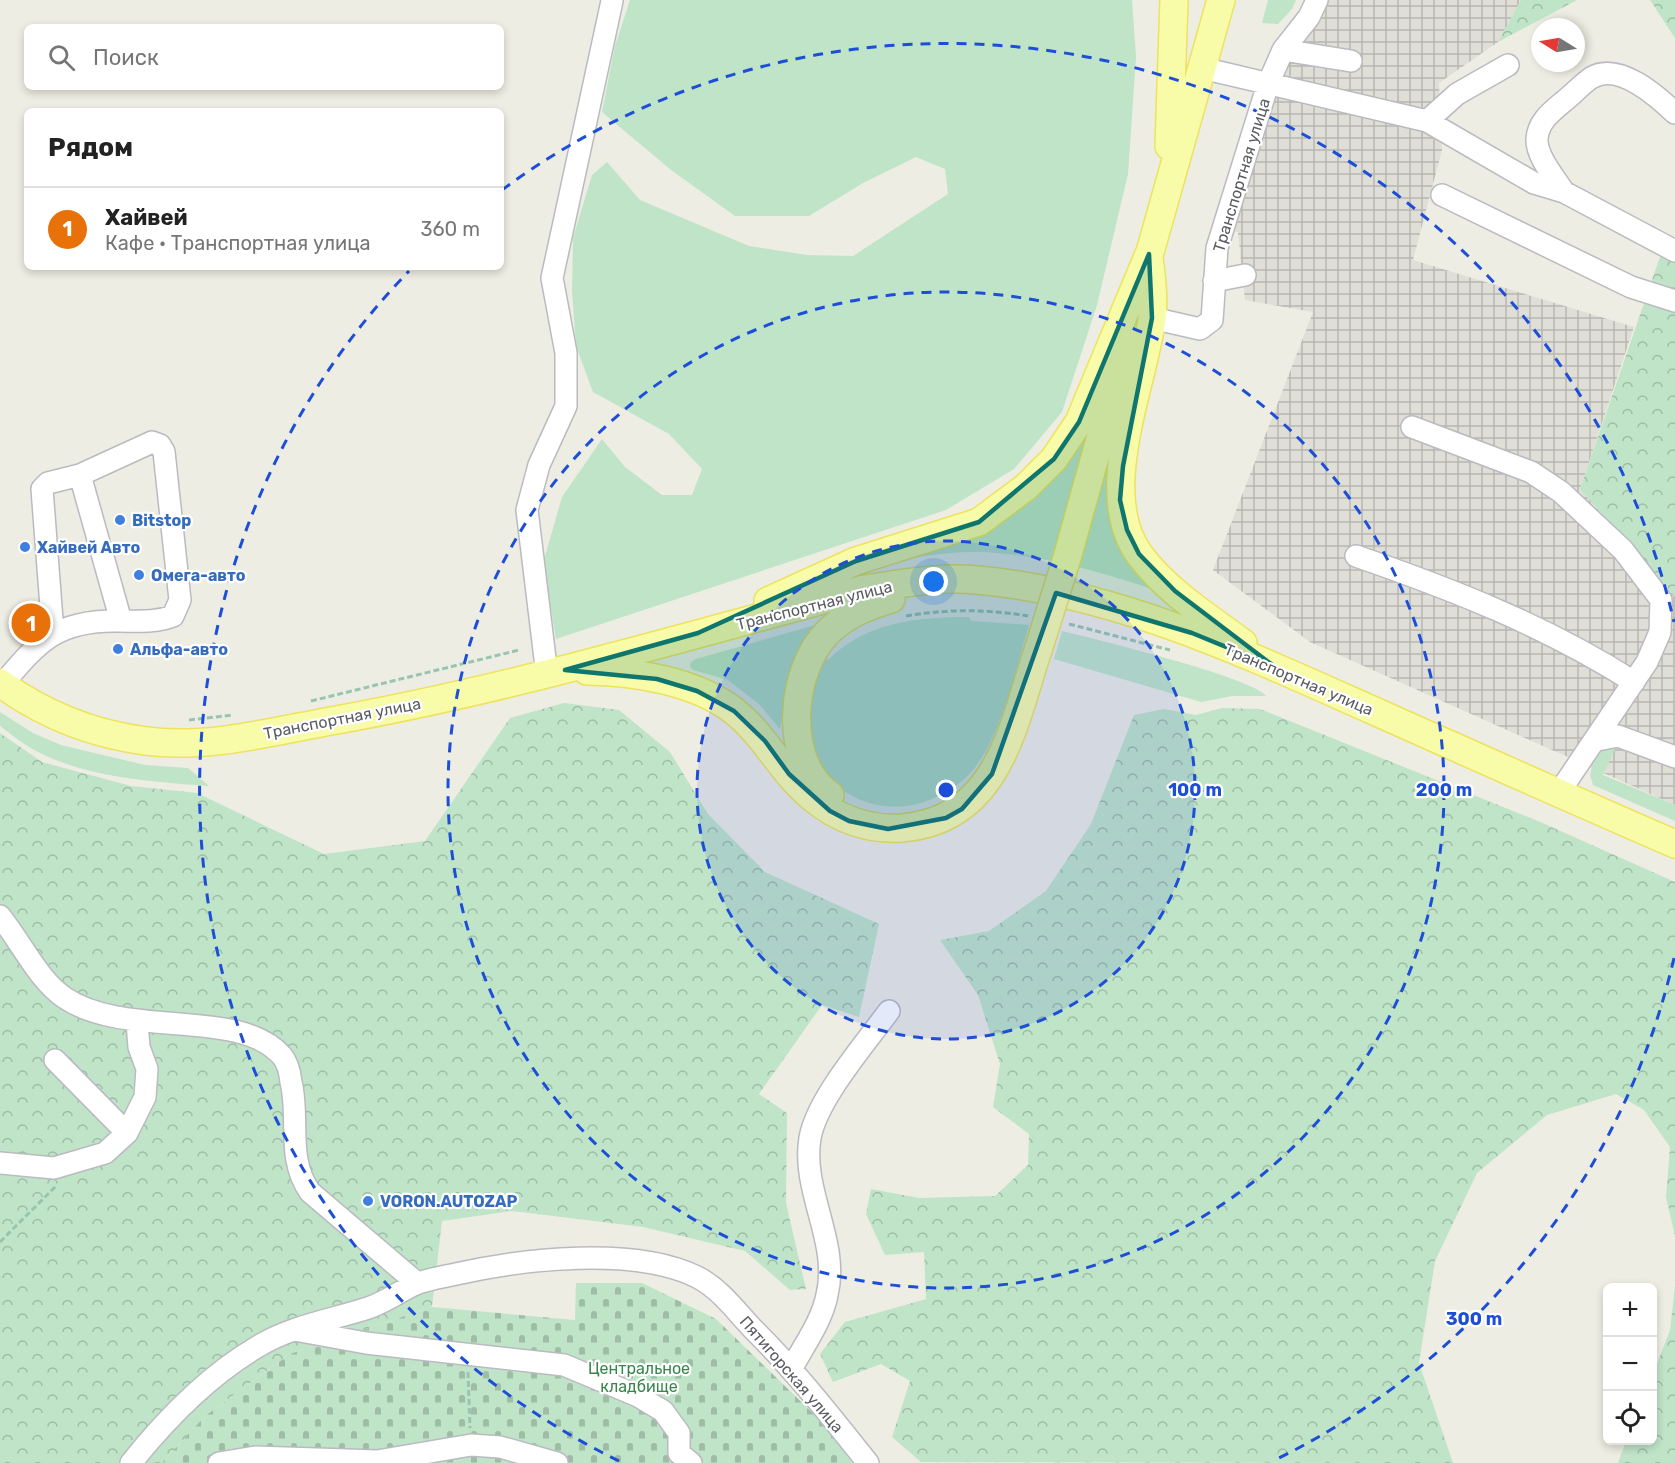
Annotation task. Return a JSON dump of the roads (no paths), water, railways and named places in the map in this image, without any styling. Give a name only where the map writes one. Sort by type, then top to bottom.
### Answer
[{"type":"main road","points":[[1169,186],[1174,0]]},
{"type":"main road","points":[[556,673],[608,671],[698,691],[734,711],[765,741],[789,774],[811,797],[849,821],[871,827],[922,826],[962,808],[992,774],[1039,647],[1109,413],[1149,254],[1221,0]]},
{"type":"main road","points":[[1149,254],[1153,287],[1152,318],[1123,466],[1120,500],[1127,530],[1139,554],[1175,591],[1275,667]]},
{"type":"main road","points":[[698,633],[856,561],[980,522],[1026,487],[1054,459],[1079,422],[1149,254]]},
{"type":"main road","points":[[922,826],[869,816],[826,793],[814,778],[799,744],[796,721],[799,692],[806,665],[815,648],[827,632],[861,608],[974,579]]},
{"type":"main road","name":"Транспортная улица","points":[[1,684],[53,716],[80,727],[148,741],[190,742],[377,713],[556,673],[864,589],[909,582],[974,579],[1023,585],[1103,605],[1192,633],[1275,667],[1675,844]]},
{"type":"street","points":[[1202,68],[1268,84],[1283,50],[1309,17],[1317,0]]},
{"type":"street","points":[[556,673],[527,510],[539,465],[566,406],[566,353],[552,278],[612,1]]},
{"type":"street","points":[[1283,50],[1351,61]]},
{"type":"street","points":[[1427,121],[1457,94],[1508,65]]},
{"type":"street","points":[[1564,192],[1543,158],[1536,141],[1539,128],[1547,116],[1592,78],[1608,74],[1633,80],[1654,93],[1675,113]]},
{"type":"street","name":"Транспортная улица","points":[[1152,318],[1193,328],[1207,326],[1214,312],[1217,248],[1268,84],[1427,121],[1534,183],[1564,192],[1675,251]]},
{"type":"street","points":[[1442,195],[1631,287],[1675,301]]},
{"type":"street","points":[[1214,281],[1245,275]]},
{"type":"street","points":[[1412,427],[1531,472],[1560,492],[1623,550],[1661,600],[1660,632],[1647,662],[1597,740],[1558,794]]},
{"type":"street","points":[[1,684],[33,648],[53,633],[94,620],[161,621],[173,616],[180,600],[164,452],[160,445],[152,442],[80,475],[48,483],[42,489],[53,633]]},
{"type":"street","points":[[80,475],[121,621]]},
{"type":"street","points":[[1356,556],[1465,594],[1590,654],[1634,682]]},
{"type":"street","points":[[1597,740],[1618,736],[1675,757]]},
{"type":"street","points":[[0,916],[48,982],[64,998],[110,1018],[210,1026],[252,1036],[273,1048],[284,1058],[296,1104],[294,1150],[300,1178],[310,1192],[417,1283]]},
{"type":"street","points":[[792,1368],[822,1312],[828,1293],[829,1256],[808,1162],[810,1136],[820,1113],[848,1067],[889,1011]]},
{"type":"street","points":[[0,1164],[54,1168],[105,1153],[127,1133],[146,1097],[147,1070],[139,1047],[138,1022]]},
{"type":"street","points":[[55,1060],[127,1133]]},
{"type":"street","name":"Пятигорская улица","points":[[131,1463],[178,1409],[221,1373],[258,1346],[293,1330],[369,1308],[417,1283],[486,1267],[544,1259],[614,1259],[661,1266],[697,1277],[712,1288],[792,1368],[868,1463]]},
{"type":"street","points":[[293,1330],[366,1343],[467,1352],[564,1365],[639,1396],[663,1411],[680,1433],[682,1460]]},
{"type":"street","points":[[219,1463],[255,1457],[377,1461],[471,1445],[500,1447],[557,1463]]},
{"type":"place","name":"Bitstop","points":[[120,520]]},
{"type":"place","name":"Хайвей Авто","points":[[25,547]]},
{"type":"place","name":"Омега-авто","points":[[139,575]]},
{"type":"place","name":"Хайвей","points":[[31,623]]},
{"type":"place","name":"Альфа-авто","points":[[118,649]]},
{"type":"place","name":"VORON.AUTOZAP","points":[[368,1201]]},
{"type":"park label","name":"Центральное кладбище","points":[[639,1377]]}]
